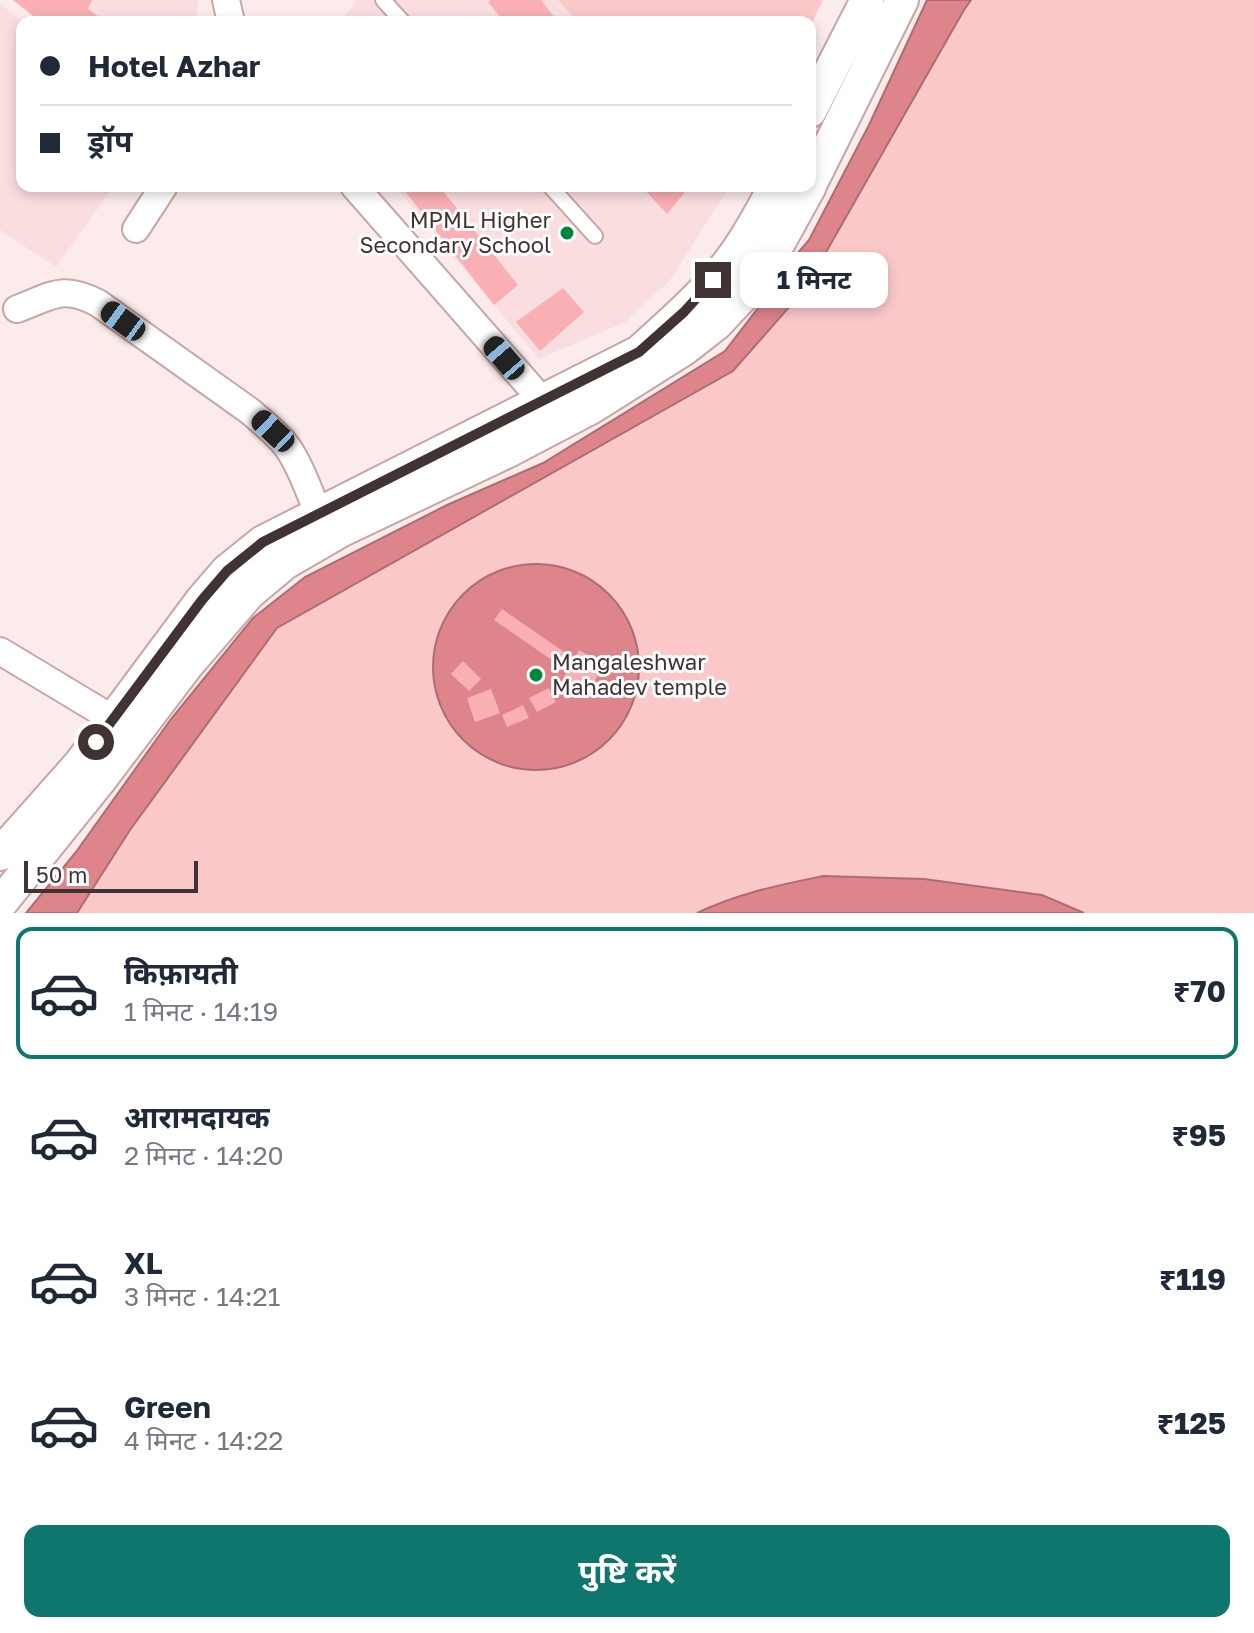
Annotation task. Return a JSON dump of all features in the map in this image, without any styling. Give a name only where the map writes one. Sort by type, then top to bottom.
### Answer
[{"type":"street","points":[[816,99],[867,0]]},
{"type":"street","points":[[816,174],[902,0]]},
{"type":"street","points":[[136,229],[160,192]]},
{"type":"street","points":[[359,192],[552,412]]},
{"type":"street","points":[[13,845],[249,593],[285,563],[342,530],[508,451],[552,412],[639,352],[684,312],[727,264],[772,192]]},
{"type":"street","points":[[5,887],[13,845],[80,764],[175,634],[227,571],[263,542],[318,513],[552,412],[592,407],[684,349],[716,324],[746,292],[772,255],[807,192]]},
{"type":"street","points":[[17,309],[59,293],[71,292],[98,303],[273,431],[296,461],[318,513]]},
{"type":"street","points":[[0,651],[113,719]]},
{"type":"lane","points":[[383,0],[398,16]]},
{"type":"lane","points":[[555,192],[595,236]]},
{"type":"shaded area","points":[[13,0],[198,0],[197,16],[33,16]]},
{"type":"shaded area","points":[[357,0],[823,0],[815,16],[345,16]]},
{"type":"shaded area","points":[[558,0],[823,0],[815,16],[573,16]]},
{"type":"shaded area","points":[[927,0],[1254,0],[1254,913],[26,913],[76,852],[171,719],[253,618],[305,577],[447,505],[543,463],[725,351],[809,240],[869,125]]},
{"type":"shaded area","points":[[927,0],[971,0],[805,289],[733,371],[277,628],[130,830],[77,913],[26,913],[76,852],[171,719],[253,618],[305,577],[447,505],[543,463],[725,351],[809,240],[869,125]]},
{"type":"shaded area","points":[[0,4],[16,17],[16,192],[110,192],[56,267],[0,230]]},
{"type":"shaded area","name":"MPML Higher Secondary School","points":[[400,192],[726,192],[670,280],[625,322],[539,359]]},
{"type":"shaded area","name":"Mangaleshwar Mahadev temple","points":[[536,564],[576,572],[609,594],[631,627],[639,667],[631,707],[609,740],[576,762],[536,770],[496,762],[463,740],[441,707],[433,667],[441,627],[463,594],[496,572]]},
{"type":"shaded area","points":[[823,876],[924,879],[1042,895],[1084,913],[697,913],[744,895]]},
{"type":"building","points":[[13,0],[92,0],[88,9],[98,16],[33,16]]},
{"type":"building","points":[[541,0],[553,16],[499,16],[488,2]]},
{"type":"building","points":[[406,192],[444,192],[518,285],[494,305]]},
{"type":"building","points":[[647,192],[685,192],[667,214]]},
{"type":"building","points":[[563,288],[584,312],[540,351],[516,322]]},
{"type":"building","points":[[502,609],[570,656],[562,667],[494,620]]},
{"type":"building","points":[[579,650],[604,664],[585,698],[560,684]]},
{"type":"building","points":[[463,661],[481,679],[469,691],[451,674]]},
{"type":"building","points":[[549,688],[556,702],[537,712],[529,698]]},
{"type":"building","points":[[491,689],[500,713],[475,722],[467,698]]},
{"type":"building","points":[[523,705],[529,718],[507,727],[502,715]]},
{"type":"place","name":"MPML Higher Secondary School","points":[[567,233]]},
{"type":"place","name":"Mangaleshwar Mahadev temple","points":[[536,675]]},
{"type":"route","points":[[96,742],[202,600],[227,571],[263,542],[639,352],[684,312],[713,280]]}]
